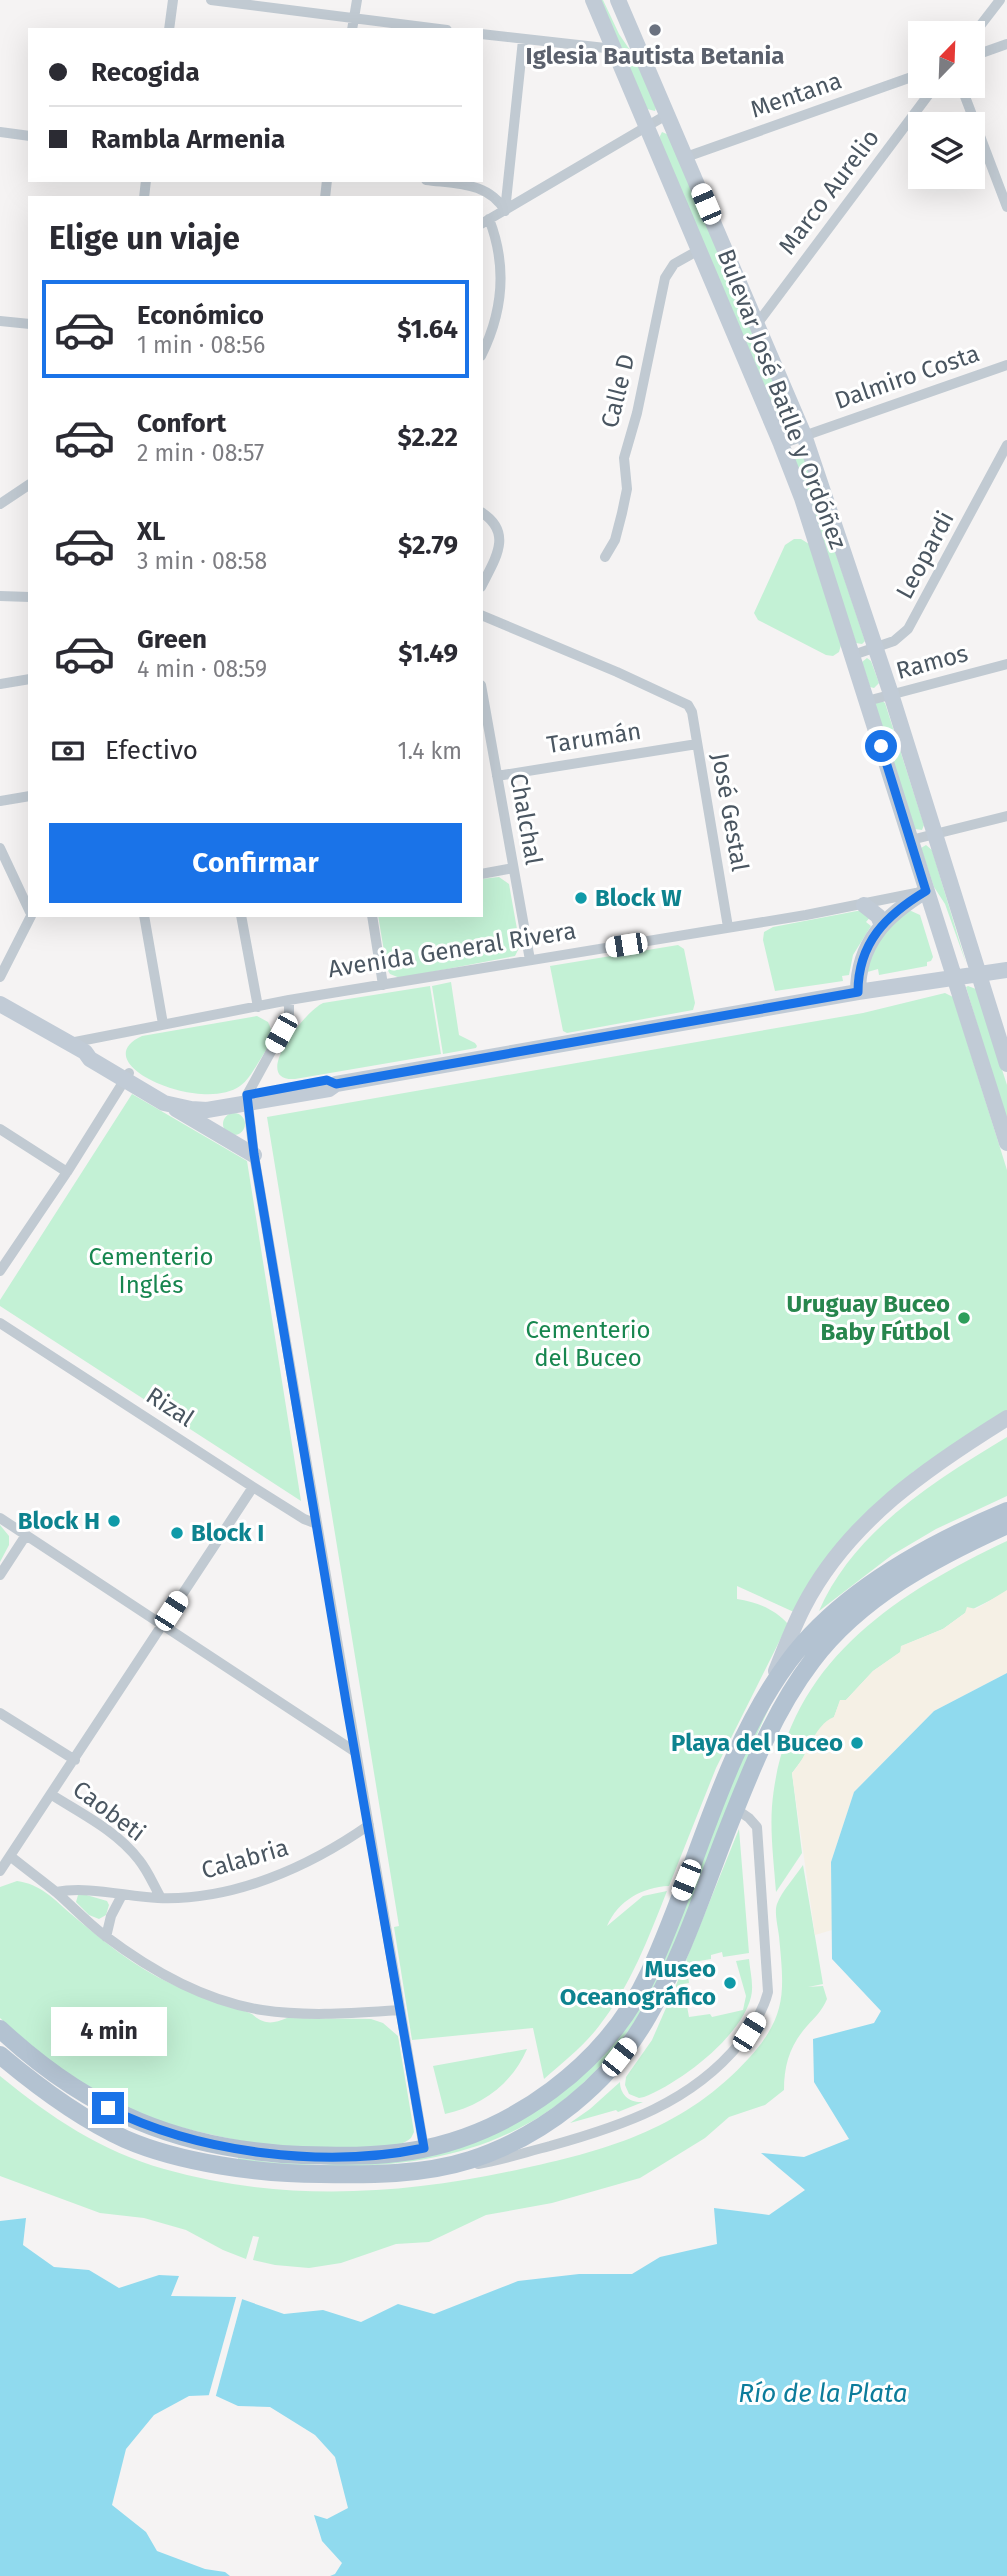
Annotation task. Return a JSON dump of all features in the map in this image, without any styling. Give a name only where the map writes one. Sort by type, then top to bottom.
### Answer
[{"type":"main road","name":"Bulevar José Batlle y Ordóñez","points":[[593,0],[802,498],[1007,1143]]},
{"type":"main road","name":"Bulevar José Batlle y Ordóñez","points":[[618,0],[804,435],[891,694],[1007,1064]]},
{"type":"main road","points":[[858,992],[860,962],[874,936],[907,902],[926,891]]},
{"type":"main road","points":[[864,905],[878,916],[883,925]]},
{"type":"main road","points":[[171,1107],[207,1110],[327,1080],[336,1084],[858,992],[1007,970]]},
{"type":"main road","points":[[0,1004],[85,1052],[94,1052],[171,1107],[254,1154]]},
{"type":"main road","points":[[126,1077],[190,1100],[247,1099]]},
{"type":"main road","points":[[0,2029],[33,2059],[88,2098],[128,2118],[167,2132],[219,2145],[276,2154],[351,2156],[424,2148],[491,2126],[534,2103],[585,2061],[617,2025],[650,1972],[732,1765],[805,1605],[856,1533],[890,1499],[928,1470],[1007,1418]]},
{"type":"main road","points":[[749,1777],[750,1759],[757,1737],[797,1666],[800,1629],[810,1608],[841,1560],[860,1537],[895,1504],[931,1476],[1007,1426]]},
{"type":"main road","points":[[766,1695],[800,1648],[822,1624],[885,1575],[963,1531],[1007,1511]]},
{"type":"main road","points":[[0,2055],[49,2095],[123,2138],[157,2150],[241,2168],[296,2174],[361,2175],[437,2167],[469,2160],[489,2152],[550,2120],[584,2095],[619,2057],[647,2018],[671,1973],[749,1777],[794,1687],[814,1658],[831,1639],[880,1596],[964,1544],[1007,1525]]},
{"type":"street","points":[[169,28],[173,0]]},
{"type":"street","points":[[211,0],[432,28]]},
{"type":"street","points":[[352,28],[357,0]]},
{"type":"street","points":[[984,21],[1000,0]]},
{"type":"street","points":[[483,34],[614,49]]},
{"type":"street","points":[[505,211],[523,40]]},
{"type":"street","points":[[985,52],[1007,44]]},
{"type":"street","name":"Mentana","points":[[686,157],[908,78]]},
{"type":"street","name":"Marco Aurelio","points":[[757,324],[926,98]]},
{"type":"street","points":[[966,98],[1007,207]]},
{"type":"street","points":[[483,351],[494,325],[501,291],[496,237],[485,221],[668,114]]},
{"type":"street","points":[[0,132],[28,136]]},
{"type":"street","points":[[441,182],[480,187],[498,198],[505,211]]},
{"type":"street","name":"Calle D","points":[[605,557],[615,540],[622,513],[627,489],[624,458],[637,412],[665,278],[674,264],[699,250]]},
{"type":"street","points":[[0,321],[28,324]]},
{"type":"street","name":"Dalmiro Costa","points":[[781,444],[1007,365]]},
{"type":"street","name":"Leopardi","points":[[853,655],[900,638],[908,629],[1007,445]]},
{"type":"street","points":[[0,504],[28,485]]},
{"type":"street","points":[[483,514],[498,526],[500,538],[498,552],[483,583]]},
{"type":"street","points":[[0,596],[28,597]]},
{"type":"street","name":"José Gestal","points":[[483,616],[639,681],[688,705],[692,712],[728,927]]},
{"type":"street","name":"Ramos","points":[[867,701],[1007,664]]},
{"type":"street","points":[[0,684],[28,679]]},
{"type":"street","name":"Chalchal","points":[[483,697],[530,960]]},
{"type":"street","name":"Tarumán","points":[[498,776],[697,744]]},
{"type":"street","points":[[0,801],[28,796]]},
{"type":"street","points":[[911,840],[1007,816]]},
{"type":"street","points":[[0,848],[28,907]]},
{"type":"street","points":[[483,874],[513,868]]},
{"type":"street","name":"Avenida General Rivera","points":[[69,1043],[289,1000],[864,905],[926,891]]},
{"type":"street","points":[[0,977],[31,917]]},
{"type":"street","points":[[144,917],[163,1024]]},
{"type":"street","points":[[241,917],[258,1007]]},
{"type":"street","points":[[372,917],[383,985]]},
{"type":"street","points":[[289,1000],[286,1024],[247,1099],[254,1154],[424,2148]]},
{"type":"street","points":[[0,1271],[67,1172],[126,1077]]},
{"type":"street","points":[[0,1129],[67,1172]]},
{"type":"street","name":"Rizal","points":[[0,1323],[253,1487],[304,1519],[317,1524]]},
{"type":"street","points":[[0,1871],[253,1487]]},
{"type":"street","points":[[0,1518],[355,1751]]},
{"type":"street","points":[[0,1575],[26,1535]]},
{"type":"street","points":[[0,1713],[75,1760]]},
{"type":"street","name":"Caobeti","points":[[52,1795],[107,1829],[125,1845],[139,1860],[161,1898]]},
{"type":"street","points":[[437,2167],[451,2169],[496,2161],[607,2130],[674,2100],[718,2067],[738,2046],[759,2017],[768,1992],[757,1827],[736,1809]]},
{"type":"street","name":"Calabria","points":[[56,1892],[72,1889],[161,1898],[221,1891],[278,1875],[330,1851],[369,1825]]},
{"type":"street","points":[[10,1856],[56,1892],[106,1937],[157,1971],[208,1994],[239,2005],[293,2013],[341,2014],[400,2010]]},
{"type":"street","points":[[106,1937],[111,1916],[122,1895]]},
{"type":"green space","points":[[601,0],[638,62],[655,111],[647,109]]},
{"type":"green space","points":[[662,132],[669,135],[791,430],[786,431],[782,427],[659,138]]},
{"type":"green space","points":[[797,451],[802,452],[865,641],[862,644],[856,643],[794,458]]},
{"type":"green space","points":[[794,539],[801,539],[809,544],[841,645],[839,652],[833,656],[826,655],[758,620],[754,613],[785,545]]},
{"type":"green space","points":[[867,658],[871,661],[879,683],[874,688],[870,687],[862,662]]},
{"type":"green space","points":[[882,701],[885,703],[924,825],[922,830],[915,829],[875,706]]},
{"type":"green space","points":[[926,845],[932,850],[966,963],[945,904],[934,887],[921,848]]},
{"type":"green space","points":[[499,877],[509,884],[520,946],[515,956],[400,978],[390,974],[378,917],[483,917],[483,879]]},
{"type":"green space","points":[[909,910],[920,915],[933,957],[931,961],[927,962],[927,966],[879,975],[878,969],[864,973],[878,938]]},
{"type":"green space","points":[[857,911],[872,915],[866,922],[871,926],[853,955],[849,975],[842,976],[843,981],[775,991],[763,940],[764,932],[773,927]]},
{"type":"green space","points":[[678,945],[684,949],[695,1003],[693,1010],[567,1033],[563,1031],[550,966]]},
{"type":"green space","points":[[451,982],[459,1035],[477,1046],[443,1054],[432,986]]},
{"type":"green space","points":[[430,986],[441,1054],[295,1079],[282,1077],[277,1070],[279,1058],[294,1031],[323,1003]]},
{"type":"green space","points":[[966,987],[976,989],[1007,1085],[1007,1124]]},
{"type":"green space","name":"Cementerio del Buceo","points":[[945,993],[953,997],[1007,1170],[1007,1412],[913,1472],[796,1613],[737,1586],[737,1599],[765,1607],[788,1624],[716,1768],[669,1886],[649,1889],[632,1897],[618,1909],[607,1926],[643,1896],[667,1891],[630,1978],[587,2040],[544,2079],[533,2028],[412,2040],[394,1927],[399,1926],[267,1117],[863,1013]]},
{"type":"green space","points":[[257,1016],[268,1022],[270,1027],[268,1046],[246,1081],[222,1093],[200,1094],[176,1090],[154,1082],[137,1071],[127,1059],[128,1047],[142,1036]]},
{"type":"green space","name":"Cementerio Inglés","points":[[132,1094],[247,1161],[301,1501],[0,1306],[0,1300]]},
{"type":"green space","points":[[234,1113],[242,1116],[245,1124],[242,1132],[234,1135],[226,1132],[223,1124],[226,1116]]},
{"type":"green space","points":[[1007,1437],[1007,1496],[936,1529],[892,1555],[819,1611],[834,1582],[875,1532],[926,1490]]},
{"type":"green space","points":[[0,1525],[9,1536],[9,1545],[0,1562]]},
{"type":"green space","points":[[1007,1541],[1007,1592],[965,1613],[943,1629],[902,1646],[901,1652],[873,1671],[846,1700],[840,1701],[834,1717],[792,1773],[802,1853],[776,1892],[772,1806],[781,1757],[797,1713],[821,1675],[850,1642],[885,1612],[964,1562]]},
{"type":"green space","points":[[774,1698],[754,1742],[674,1949],[644,2006],[611,2054],[574,2092],[532,2121],[485,2143],[433,2158],[375,2165],[311,2167],[238,2160],[321,2165],[435,2155],[607,2050],[755,1732]]},
{"type":"green space","points":[[739,1829],[749,1953],[723,1957],[722,1952],[711,1955],[711,1959],[688,1963],[686,1960]]},
{"type":"green space","points":[[803,1865],[823,1984],[808,1987],[823,1986],[827,1999],[792,2048],[785,2072],[784,2090],[765,2105],[729,2117],[705,2138],[640,2178],[552,2203],[486,2215],[429,2242],[396,2244],[341,2263],[309,2268],[253,2260],[259,2237],[253,2236],[246,2259],[186,2230],[144,2218],[100,2213],[0,2176],[0,2076],[57,2119],[141,2162],[209,2180],[299,2191],[390,2189],[480,2177],[557,2161],[646,2132],[700,2102],[725,2082],[762,2043],[771,2028],[781,2001],[782,1987],[776,1907]]},
{"type":"green space","points":[[17,1881],[33,1885],[46,1893],[145,1970],[172,1984],[252,2014],[261,2020],[371,2019],[383,2023],[398,2036],[414,2132],[411,2138],[392,2146],[332,2149],[244,2141],[144,2118],[86,2087],[50,2061],[0,2018],[0,1887]]},
{"type":"green space","points":[[78,1895],[107,1901],[109,1905],[106,1915],[99,1919],[89,1915],[76,1902]]},
{"type":"green space","points":[[749,1959],[751,1997],[735,2028],[722,2043],[691,2070],[659,2090],[639,2098],[629,2094],[625,2085],[626,2077],[652,2040],[683,1969],[687,1969],[689,1983],[683,1984],[689,2017],[710,2014],[712,2017],[743,2010],[746,1996],[736,1961]]},
{"type":"green space","points":[[527,2049],[513,2073],[494,2092],[471,2105],[445,2114],[433,2066]]},
{"type":"green space","points":[[620,2082],[627,2097],[643,2102],[618,2112],[616,2110],[570,2123],[590,2109]]},
{"type":"sand","name":"Playa del Buceo","points":[[1007,1590],[1007,1673],[934,1711],[854,1792],[831,1862],[832,1930],[815,1935],[792,1773],[821,1727],[834,1717],[840,1700],[846,1700],[873,1671],[900,1652],[901,1646],[943,1629],[965,1613],[967,1607],[976,1609]]},
{"type":"water","name":"Río de la Plata","points":[[1007,1673],[1007,2576],[330,2576],[335,2574],[342,2563],[322,2541],[314,2515],[327,2519],[348,2508],[335,2457],[315,2435],[270,2407],[238,2406],[214,2395],[189,2396],[154,2415],[126,2449],[112,2505],[146,2532],[157,2551],[205,2569],[225,2572],[230,2576],[0,2576],[0,2221],[26,2218],[23,2245],[54,2267],[89,2270],[119,2288],[159,2275],[179,2276],[171,2296],[236,2297],[284,2314],[323,2310],[361,2322],[398,2304],[434,2314],[518,2281],[579,2274],[632,2274],[660,2257],[717,2244],[714,2208],[769,2215],[805,2190],[761,2153],[804,2157],[849,2139],[814,2082],[813,2039],[874,2023],[881,2011],[832,1959],[831,1862],[854,1792],[934,1711]]},
{"type":"pier","points":[[237,2294],[243,2296],[215,2399],[208,2398]]},
{"type":"place","name":"Iglesia Bautista Betania","points":[[655,30]]},
{"type":"place","name":"Block W","points":[[581,898]]},
{"type":"place","name":"Uruguay Buceo Baby Fútbol","points":[[964,1318]]},
{"type":"place","name":"Block H","points":[[114,1521]]},
{"type":"place","name":"Block I","points":[[177,1533]]},
{"type":"place","name":"Playa del Buceo","points":[[857,1743]]},
{"type":"place","name":"Museo Oceanográfico","points":[[730,1983]]},
{"type":"route","points":[[108,2108],[167,2132],[219,2145],[276,2154],[351,2156],[424,2148],[346,1702],[254,1154],[247,1095],[327,1080],[336,1084],[858,992],[860,962],[874,936],[907,902],[926,891],[881,746]]}]
